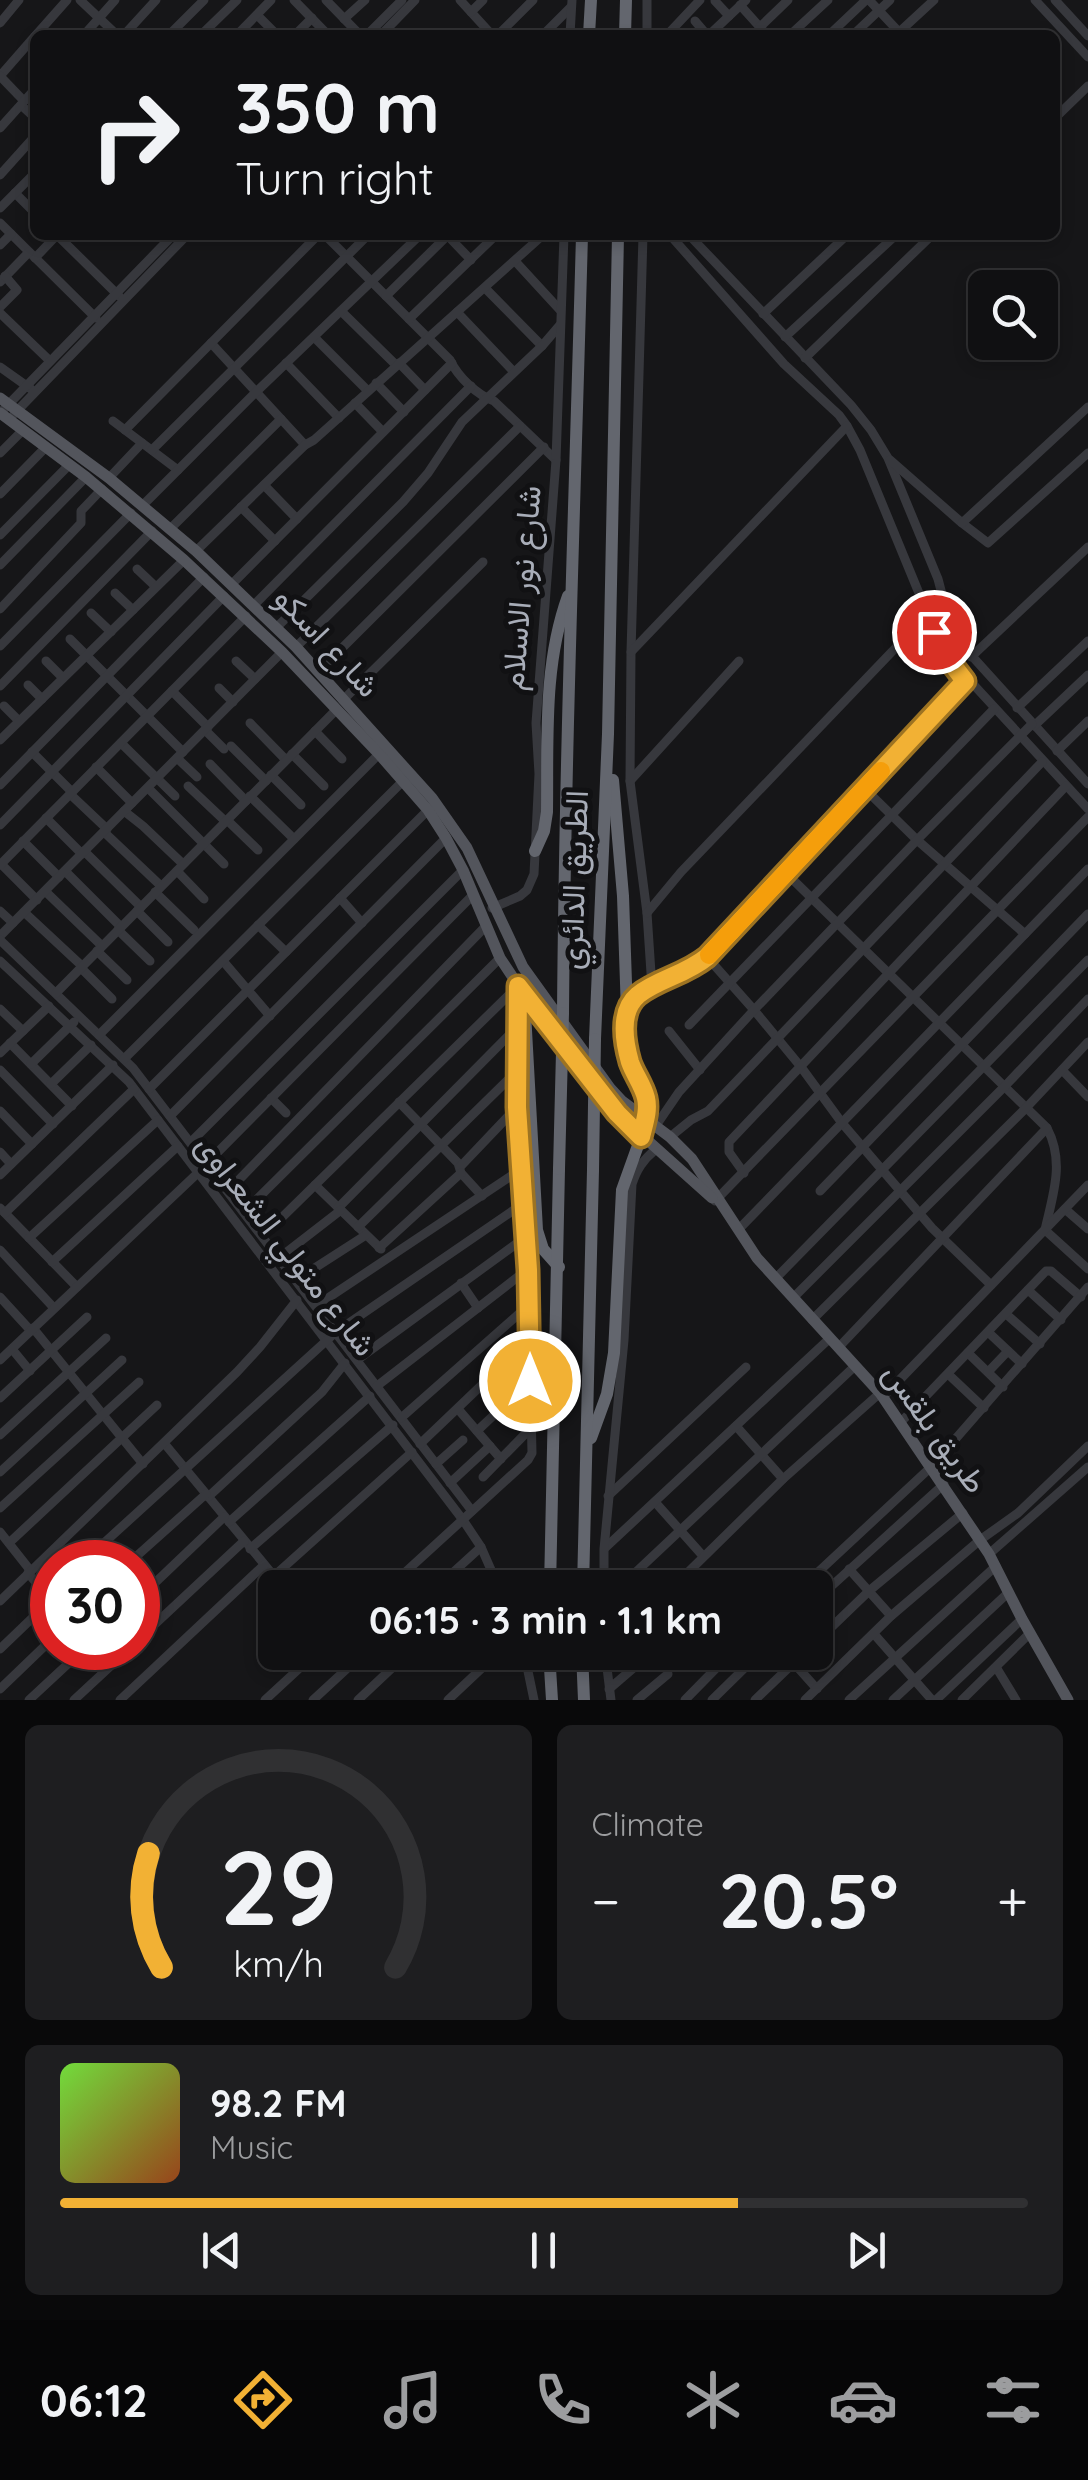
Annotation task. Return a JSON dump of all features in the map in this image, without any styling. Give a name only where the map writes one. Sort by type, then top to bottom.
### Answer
[{"type":"highway","points":[[589,30],[591,0]]},
{"type":"highway","points":[[624,30],[626,0]]},
{"type":"highway","name":"الطريق الدائري","points":[[551,1570],[568,678],[582,240]]},
{"type":"highway","name":"الطريق الدائري","points":[[583,1570],[595,1039],[608,734],[618,240]]},
{"type":"highway","points":[[535,851],[547,812],[552,655],[573,585]]},
{"type":"highway","points":[[608,734],[623,896],[627,1012]]},
{"type":"highway","points":[[527,990],[536,1230],[543,1249],[559,1267]]},
{"type":"highway","points":[[588,1445],[610,1380],[622,1190],[641,1137]]},
{"type":"highway","points":[[550,1670],[552,1700]]},
{"type":"highway","points":[[583,1670],[584,1700]]},
{"type":"main road","name":"شارع اسكو","points":[[5,410],[23,430],[86,477],[105,484],[131,513],[340,704],[432,798],[466,848],[516,955],[527,990]]},
{"type":"main road","name":"شارع اسكو","points":[[5,410],[171,528],[278,627],[319,671],[379,754],[428,810],[463,870],[500,958],[527,990]]},
{"type":"main road","points":[[527,990],[622,1102],[670,1137],[692,1159],[717,1200]]},
{"type":"main road","points":[[527,990],[617,1113],[717,1200]]},
{"type":"main road","name":"طريق بلقس","points":[[717,1200],[757,1258],[856,1366],[901,1422],[980,1540],[1068,1700]]},
{"type":"street","points":[[0,22],[20,0]]},
{"type":"street","points":[[41,30],[67,0]]},
{"type":"street","points":[[80,0],[111,30]]},
{"type":"street","points":[[88,30],[115,0]]},
{"type":"street","points":[[129,30],[156,0]]},
{"type":"street","points":[[186,0],[196,8]]},
{"type":"street","points":[[174,30],[204,0]]},
{"type":"street","points":[[205,30],[237,0]]},
{"type":"street","points":[[242,30],[271,0]]},
{"type":"street","points":[[294,0],[323,30]]},
{"type":"street","points":[[326,0],[355,30]]},
{"type":"street","points":[[344,19],[365,0]]},
{"type":"street","points":[[384,0],[396,12]]},
{"type":"street","points":[[385,30],[402,0]]},
{"type":"street","points":[[374,30],[416,0]]},
{"type":"street","points":[[460,0],[490,30]]},
{"type":"street","points":[[471,12],[483,0]]},
{"type":"street","points":[[501,30],[534,0]]},
{"type":"street","points":[[646,30],[647,0]]},
{"type":"street","points":[[672,30],[700,0]]},
{"type":"street","points":[[714,0],[729,16]]},
{"type":"street","points":[[765,30],[788,0]]},
{"type":"street","points":[[795,30],[828,0]]},
{"type":"street","points":[[835,30],[868,0],[894,30]]},
{"type":"street","points":[[858,30],[890,0]]},
{"type":"street","points":[[901,30],[934,0]]},
{"type":"street","points":[[1034,0],[1088,57]]},
{"type":"street","points":[[1055,0],[1088,36]]},
{"type":"street","points":[[714,30],[743,3],[763,30]]},
{"type":"street","points":[[548,30],[572,4]]},
{"type":"street","points":[[570,30],[572,4]]},
{"type":"street","points":[[256,15],[272,30]]},
{"type":"street","points":[[299,30],[312,18]]},
{"type":"street","points":[[183,20],[194,30]]},
{"type":"street","points":[[694,21],[703,30]]},
{"type":"street","points":[[1060,36],[1064,32]]},
{"type":"street","points":[[30,42],[1,73],[30,112]]},
{"type":"street","points":[[1060,113],[1088,86]]},
{"type":"street","points":[[0,128],[30,95]]},
{"type":"street","points":[[0,175],[30,142]]},
{"type":"street","points":[[0,208],[30,178]]},
{"type":"street","points":[[15,194],[30,208]]},
{"type":"street","points":[[0,223],[98,320]]},
{"type":"street","points":[[0,245],[11,234]]},
{"type":"street","points":[[50,362],[0,310],[17,290],[3,279],[51,240]]},
{"type":"street","points":[[62,240],[120,297]]},
{"type":"street","points":[[5,410],[98,320],[169,240]]},
{"type":"street","points":[[120,297],[182,240]]},
{"type":"street","points":[[125,430],[316,240]]},
{"type":"street","points":[[327,240],[428,338],[471,386],[494,402],[556,460]]},
{"type":"street","points":[[0,609],[80,524],[81,511],[105,484],[234,368],[363,240]]},
{"type":"street","points":[[143,505],[415,240]]},
{"type":"street","points":[[386,296],[443,240]]},
{"type":"street","points":[[453,240],[471,260]]},
{"type":"street","points":[[409,320],[491,240]]},
{"type":"street","points":[[196,550],[305,445],[538,240]]},
{"type":"street","name":"شارع نور الاسلام","points":[[479,911],[520,896],[534,874],[536,723],[556,460],[564,240]]},
{"type":"street","points":[[643,240],[630,781],[652,988]]},
{"type":"street","points":[[674,240],[784,364],[839,416],[860,450],[942,648],[965,681],[972,683],[1088,809]]},
{"type":"street","points":[[695,240],[872,430],[888,458],[938,579],[949,621],[970,656],[1088,784]]},
{"type":"street","points":[[763,314],[842,240]]},
{"type":"street","points":[[785,337],[891,240]]},
{"type":"street","points":[[805,358],[927,240]]},
{"type":"street","points":[[515,261],[561,311]]},
{"type":"street","points":[[485,288],[542,346]]},
{"type":"street","points":[[341,311],[425,390]]},
{"type":"street","points":[[457,312],[514,372]]},
{"type":"street","points":[[30,389],[50,362],[98,320]]},
{"type":"street","points":[[278,627],[416,488],[462,422],[560,325]]},
{"type":"street","points":[[314,336],[404,412]]},
{"type":"street","points":[[211,343],[305,445]]},
{"type":"street","points":[[286,363],[338,418]]},
{"type":"street","points":[[232,584],[452,363]]},
{"type":"street","points":[[0,368],[30,389]]},
{"type":"street","points":[[254,605],[471,386]]},
{"type":"street","points":[[355,403],[383,432]]},
{"type":"street","points":[[839,416],[851,404]]},
{"type":"street","points":[[962,523],[1088,407]]},
{"type":"street","points":[[171,528],[281,419]]},
{"type":"street","points":[[112,421],[178,470]]},
{"type":"street","points":[[296,647],[520,426]]},
{"type":"street","points":[[631,652],[846,426]]},
{"type":"street","points":[[0,454],[23,430]]},
{"type":"street","points":[[0,494],[46,446]]},
{"type":"street","points":[[319,671],[544,447]]},
{"type":"street","points":[[888,458],[962,523],[990,542],[1088,452]]},
{"type":"street","points":[[0,535],[70,464]]},
{"type":"street","points":[[0,564],[86,477]]},
{"type":"street","points":[[264,485],[297,519]]},
{"type":"street","points":[[242,507],[275,541]]},
{"type":"street","points":[[0,646],[131,513]]},
{"type":"street","points":[[100,527],[109,535]]},
{"type":"street","points":[[0,686],[152,531]]},
{"type":"street","points":[[970,656],[1088,547]]},
{"type":"street","points":[[0,740],[184,560]]},
{"type":"street","points":[[56,993],[482,562]]},
{"type":"street","points":[[137,570],[156,587]]},
{"type":"street","points":[[107,576],[133,610]]},
{"type":"street","points":[[0,785],[204,577]]},
{"type":"street","points":[[0,825],[224,596]]},
{"type":"street","points":[[92,613],[111,632]]},
{"type":"street","points":[[647,914],[680,872],[928,614]]},
{"type":"street","points":[[36,900],[0,864],[246,616]]},
{"type":"street","points":[[70,640],[147,716],[197,777]]},
{"type":"street","points":[[1017,708],[1088,641]]},
{"type":"street","points":[[0,938],[282,652]]},
{"type":"street","points":[[236,660],[255,679]]},
{"type":"street","points":[[46,661],[63,678]]},
{"type":"street","points":[[630,781],[739,661]]},
{"type":"street","points":[[641,1137],[836,922],[1018,736],[1088,675]]},
{"type":"street","points":[[651,1123],[646,1098],[630,1063],[624,1024],[637,996],[707,957],[965,681]]},
{"type":"street","points":[[28,684],[42,699]]},
{"type":"street","points":[[219,688],[233,702]]},
{"type":"street","points":[[172,691],[206,729],[300,804]]},
{"type":"street","points":[[4,706],[19,721]]},
{"type":"street","points":[[690,1025],[994,709]]},
{"type":"street","points":[[1057,751],[1088,721]]},
{"type":"street","points":[[250,723],[324,786]]},
{"type":"street","points":[[315,731],[342,759]]},
{"type":"street","points":[[120,743],[175,796]]},
{"type":"street","points":[[32,752],[194,930]]},
{"type":"street","points":[[99,1035],[379,754]]},
{"type":"street","points":[[670,1137],[708,1111],[779,1040],[1042,762]]},
{"type":"street","points":[[210,764],[294,839]]},
{"type":"street","points":[[1078,774],[1088,765]]},
{"type":"street","points":[[96,767],[128,807],[134,821],[143,826],[204,899]]},
{"type":"street","points":[[124,1059],[403,781]]},
{"type":"street","points":[[188,786],[258,850]]},
{"type":"street","points":[[744,1172],[727,1145],[1066,786]]},
{"type":"street","points":[[148,788],[224,864]]},
{"type":"street","points":[[865,788],[917,840],[1025,934]]},
{"type":"street","points":[[149,1089],[428,810]]},
{"type":"street","points":[[717,1200],[1088,817]]},
{"type":"street","points":[[46,818],[168,942]]},
{"type":"street","points":[[170,1116],[446,838]]},
{"type":"street","points":[[23,842],[120,928],[150,961]]},
{"type":"street","points":[[738,1230],[1088,869]]},
{"type":"street","points":[[191,1142],[463,870]]},
{"type":"street","points":[[786,873],[1047,1128],[1053,1139],[1058,1175],[1045,1230]]},
{"type":"street","points":[[45,891],[127,980]]},
{"type":"street","points":[[7,1353],[207,1164],[473,896]]},
{"type":"street","points":[[340,898],[362,923]]},
{"type":"street","points":[[0,911],[13,924]]},
{"type":"street","points":[[24,912],[112,998]]},
{"type":"street","points":[[820,1191],[1088,914]]},
{"type":"street","points":[[258,925],[286,952]]},
{"type":"street","name":"شارع متولي الشعراوى","points":[[228,1190],[486,927]]},
{"type":"street","name":"شارع متولي الشعراوى","points":[[0,938],[124,1059],[149,1089],[378,1386],[396,1422]]},
{"type":"street","points":[[707,957],[920,1214],[991,1285]]},
{"type":"street","points":[[244,1212],[500,958]]},
{"type":"street","points":[[775,1279],[1088,960]]},
{"type":"street","name":"شارع متولي الشعراوى","points":[[0,961],[92,1044],[134,1089],[370,1396],[416,1448],[481,1546],[491,1570]]},
{"type":"street","points":[[222,961],[270,1016]]},
{"type":"street","points":[[408,1570],[532,1453],[530,1304],[517,1107],[518,1026],[527,990]]},
{"type":"street","points":[[263,1236],[399,1102],[527,990]]},
{"type":"street","points":[[793,1298],[1088,999]]},
{"type":"street","points":[[0,1053],[49,1006]]},
{"type":"street","points":[[0,1009],[23,1031]]},
{"type":"street","points":[[31,1064],[79,1016]]},
{"type":"street","points":[[279,1258],[339,1209],[518,1026]]},
{"type":"street","points":[[319,1031],[328,1040]]},
{"type":"street","points":[[669,1032],[700,1070]]},
{"type":"street","points":[[10,1044],[72,1106]]},
{"type":"street","points":[[50,1084],[92,1044]]},
{"type":"street","points":[[812,1320],[1086,1048]]},
{"type":"street","points":[[0,1174],[113,1066]]},
{"type":"street","points":[[0,1070],[52,1124]]},
{"type":"street","points":[[1062,1070],[1088,1096]]},
{"type":"street","points":[[296,1280],[362,1231],[441,1146],[518,1072]]},
{"type":"street","points":[[76,1288],[2,1210],[134,1089]]},
{"type":"street","points":[[271,1098],[286,1113]]},
{"type":"street","points":[[399,1102],[482,1196]]},
{"type":"street","points":[[379,1248],[460,1170],[517,1107]]},
{"type":"street","points":[[0,1112],[32,1144]]},
{"type":"street","points":[[29,1238],[158,1120]]},
{"type":"street","points":[[604,1549],[736,1426],[834,1343],[1047,1128]]},
{"type":"street","points":[[52,1262],[178,1146]]},
{"type":"street","points":[[604,1570],[624,1340],[632,1184],[636,1171],[655,1150]]},
{"type":"street","points":[[0,1152],[11,1164]]},
{"type":"street","points":[[316,1306],[523,1168]]},
{"type":"street","points":[[315,1185],[389,1258]]},
{"type":"street","points":[[690,1570],[783,1479],[881,1395],[1088,1187]]},
{"type":"street","points":[[108,1540],[336,1332],[524,1203]]},
{"type":"street","points":[[1066,1209],[1088,1229]]},
{"type":"street","points":[[1045,1230],[1088,1269]]},
{"type":"street","points":[[357,1360],[526,1236]]},
{"type":"street","points":[[0,1250],[54,1308]]},
{"type":"street","points":[[378,1386],[528,1270]]},
{"type":"street","points":[[901,1422],[1049,1270],[1081,1297]]},
{"type":"street","points":[[461,1283],[478,1308]]},
{"type":"street","points":[[819,1570],[931,1467],[1088,1288]]},
{"type":"street","points":[[1028,1290],[1061,1320]]},
{"type":"street","points":[[0,1297],[143,1464]]},
{"type":"street","points":[[0,1601],[237,1372],[296,1300]]},
{"type":"street","points":[[160,1621],[530,1304]]},
{"type":"street","points":[[1006,1314],[1040,1344]]},
{"type":"street","points":[[0,1398],[87,1317]]},
{"type":"street","points":[[988,1332],[1022,1364]]},
{"type":"street","points":[[0,1435],[106,1338]]},
{"type":"street","points":[[164,1443],[274,1576],[530,1338]]},
{"type":"street","points":[[0,1343],[30,1371]]},
{"type":"street","points":[[988,1372],[1008,1351]]},
{"type":"street","points":[[968,1353],[1003,1386]]},
{"type":"street","points":[[0,1472],[122,1360]]},
{"type":"street","points":[[155,1540],[322,1392],[345,1363]]},
{"type":"street","points":[[638,1570],[856,1366]]},
{"type":"street","points":[[608,1496],[746,1367]]},
{"type":"street","points":[[948,1374],[984,1408]]},
{"type":"street","points":[[477,1432],[530,1381]]},
{"type":"street","points":[[0,1508],[139,1382]]},
{"type":"street","points":[[160,1578],[370,1396]]},
{"type":"street","points":[[8,1543],[157,1405]]},
{"type":"street","points":[[458,1409],[501,1459]]},
{"type":"street","points":[[736,1426],[783,1479]]},
{"type":"street","points":[[483,1477],[530,1429]]},
{"type":"street","points":[[436,1464],[463,1440]]},
{"type":"street","points":[[450,1483],[490,1446]]},
{"type":"street","points":[[806,1700],[891,1616],[1018,1512],[1088,1446]]},
{"type":"street","name":"شارع متولي الشعراوى","points":[[416,1448],[436,1464],[472,1511]]},
{"type":"street","points":[[850,1700],[1088,1467]]},
{"type":"street","points":[[833,1584],[944,1484]]},
{"type":"street","points":[[654,1502],[704,1556]]},
{"type":"street","points":[[833,1626],[963,1512]]},
{"type":"street","points":[[0,1532],[29,1572]]},
{"type":"street","points":[[455,1570],[481,1546]]},
{"type":"street","points":[[120,1700],[264,1565]]},
{"type":"street","points":[[849,1569],[891,1616]]},
{"type":"street","points":[[0,1581],[9,1592]]},
{"type":"street","points":[[893,1700],[1009,1592]]},
{"type":"street","points":[[0,1648],[30,1618]]},
{"type":"street","points":[[874,1634],[934,1700],[1022,1619]]},
{"type":"street","points":[[962,1700],[974,1696],[996,1666],[1030,1634]]},
{"type":"street","points":[[0,1689],[30,1660]]},
{"type":"street","points":[[996,1666],[1016,1700]]},
{"type":"street","points":[[29,1700],[63,1670]]},
{"type":"street","points":[[74,1700],[106,1670]]},
{"type":"street","points":[[272,1698],[299,1670]]},
{"type":"street","points":[[313,1700],[346,1670]]},
{"type":"street","points":[[358,1700],[390,1670]]},
{"type":"street","points":[[448,1700],[480,1670]]},
{"type":"street","points":[[528,1670],[534,1700]]},
{"type":"street","points":[[610,1694],[634,1670]]},
{"type":"street","points":[[685,1700],[714,1670]]},
{"type":"street","points":[[712,1700],[743,1670]]},
{"type":"street","points":[[755,1700],[787,1670]]},
{"type":"street","points":[[800,1670],[817,1689]]},
{"type":"street","points":[[637,1700],[668,1674]]},
{"type":"slow traffic","points":[[709,955],[881,771]]},
{"type":"route","points":[[530,1381],[528,1270],[517,1107],[518,986],[617,1113],[641,1137],[647,1104],[630,1063],[624,1024],[630,1005],[646,990],[707,957],[965,681],[934,632]]}]
